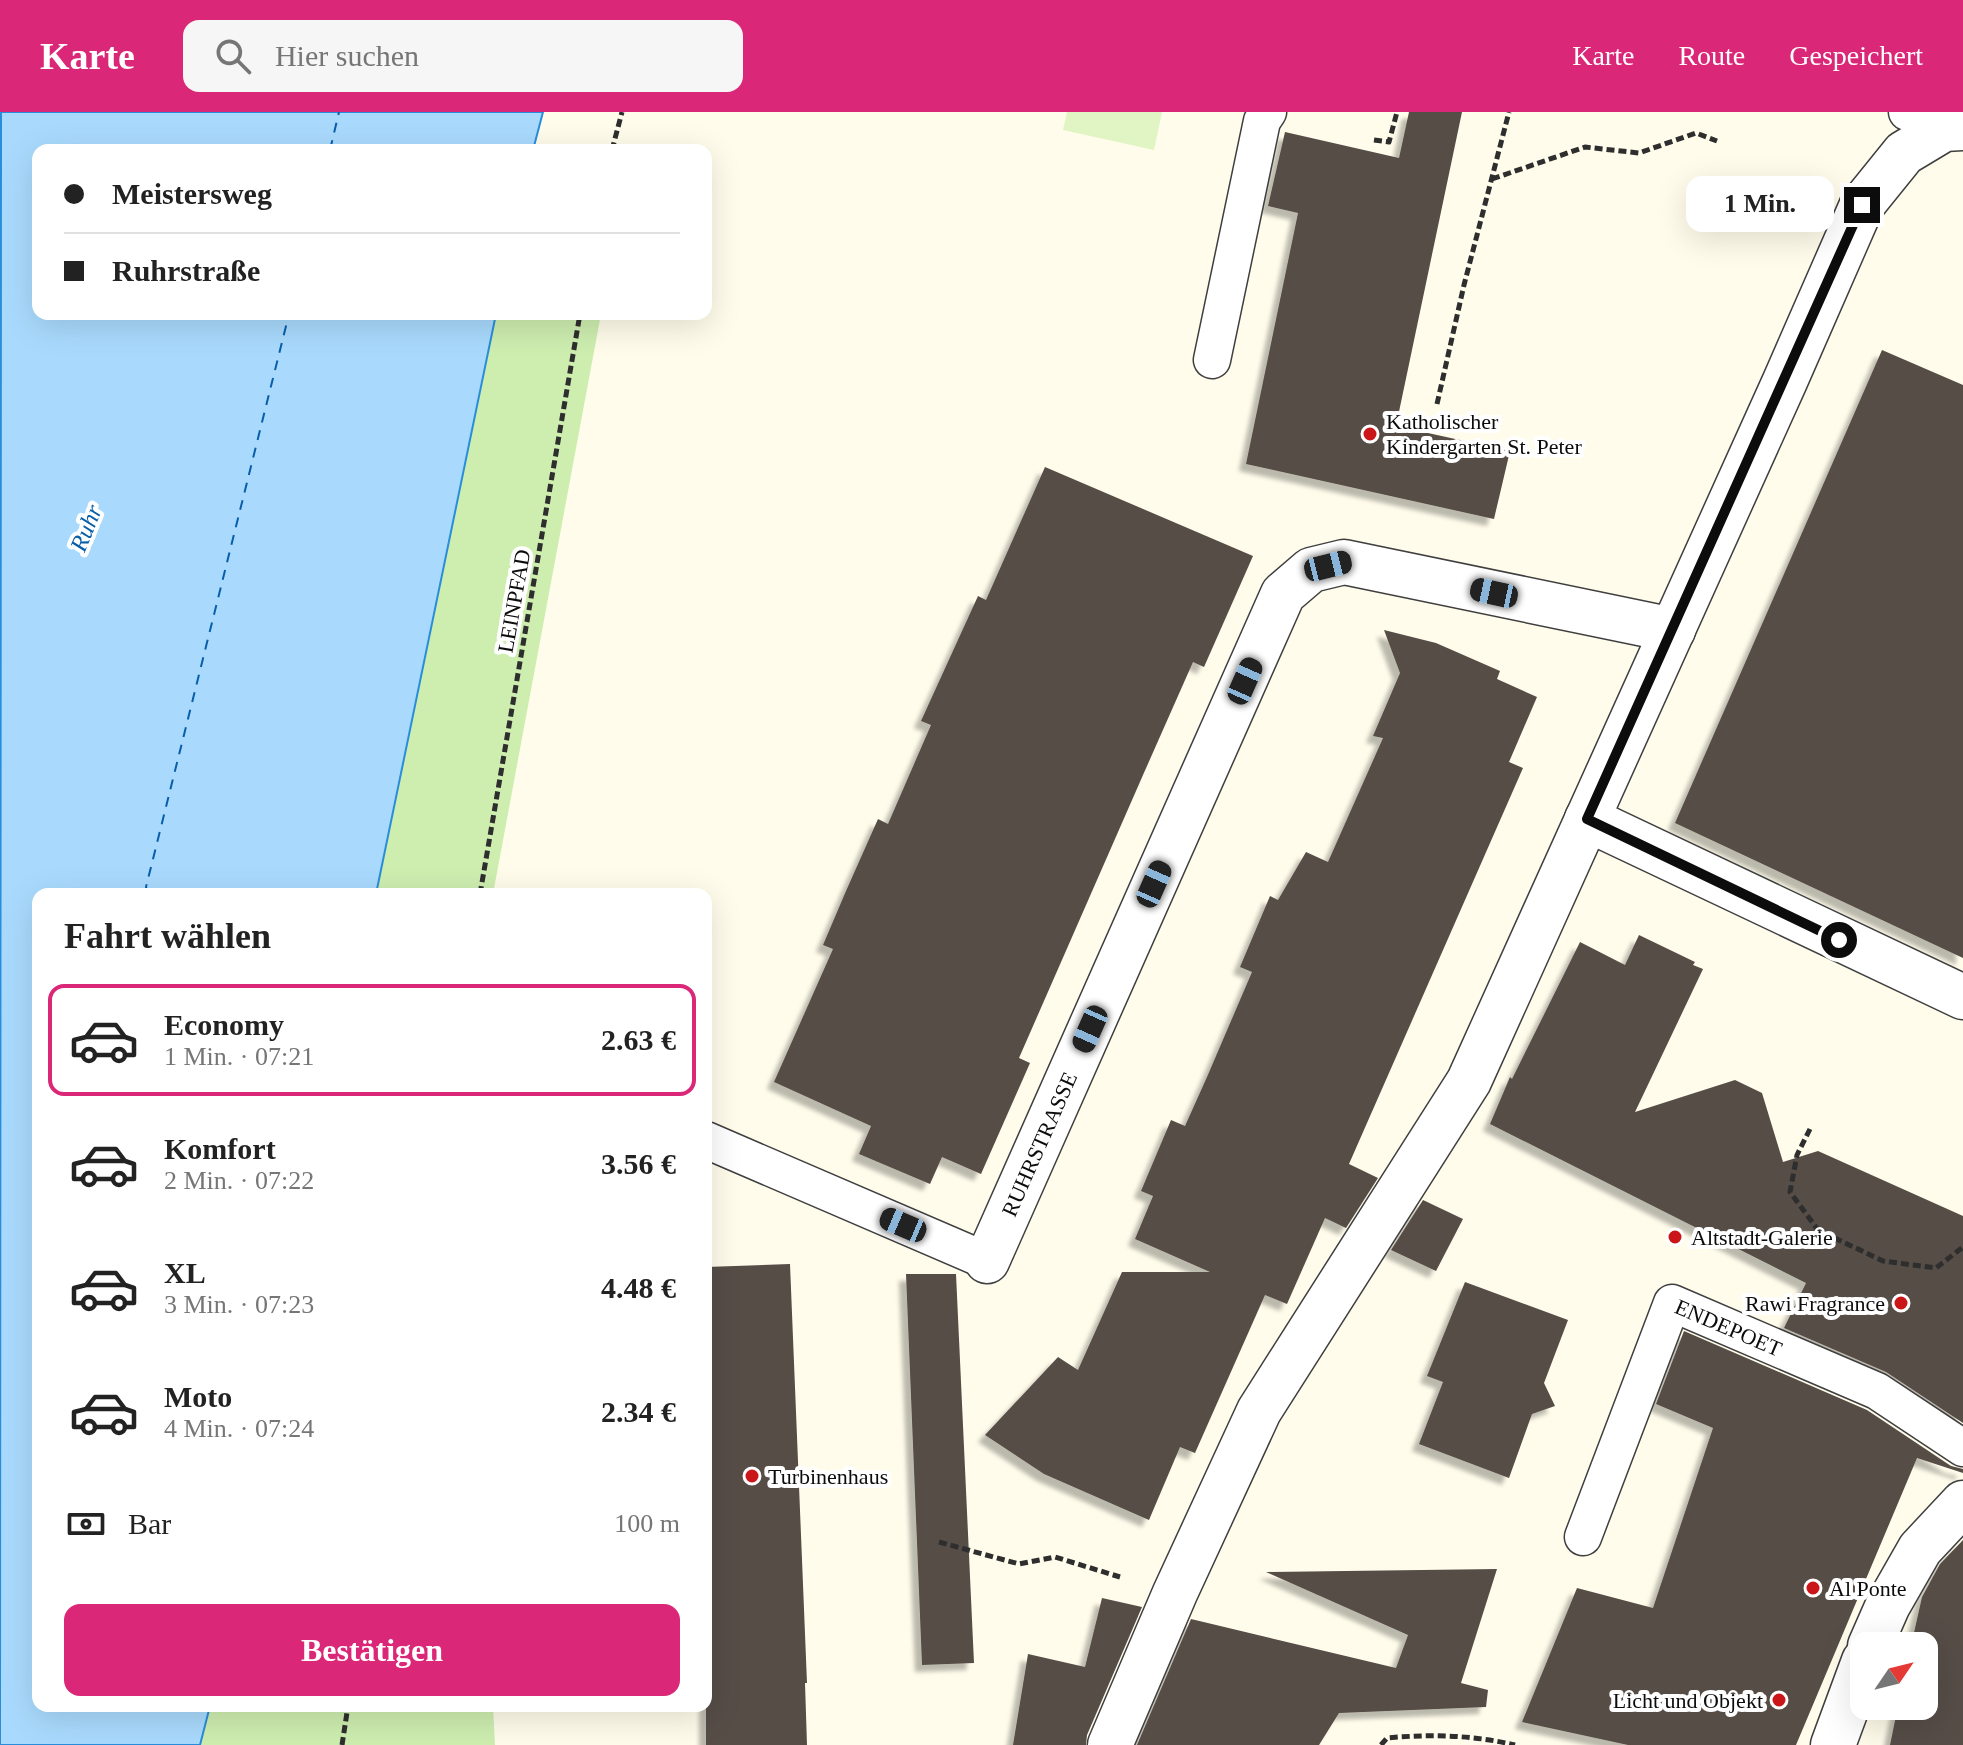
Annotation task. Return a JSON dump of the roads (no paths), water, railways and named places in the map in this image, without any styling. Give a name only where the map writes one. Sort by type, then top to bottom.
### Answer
[{"type":"street","points":[[1110,1745],[1175,1593],[1259,1411],[1469,1081],[1862,205],[1904,153],[1938,123]]},
{"type":"street","name":"RUHRSTRASSE","points":[[987,1261],[1283,594],[1311,570],[1344,562],[1673,630]]},
{"type":"street","points":[[1587,819],[1963,997]]},
{"type":"street","points":[[1877,1632],[1888,1605],[1920,1549],[1963,1503]]},
{"type":"street","points":[[1833,1745],[1850,1700]]},
{"type":"lane","points":[[1212,360],[1262,121],[1268,112]]},
{"type":"lane","name":"RUHRSTRASSE","points":[[712,1143],[987,1261]]},
{"type":"lane","name":"ENDEPOET","points":[[1583,1537],[1672,1303],[1877,1391],[1963,1448]]},
{"type":"water","name":"Ruhr","points":[[1,112],[543,112],[535,144],[32,144],[32,320],[495,320],[377,888],[32,888],[32,1712],[208,1712],[200,1745],[0,1745]]},
{"type":"place","name":"Katholischer Kindergarten St. Peter","points":[[1370,434]]},
{"type":"place","name":"Altstadt-Galerie","points":[[1675,1237]]},
{"type":"place","name":"Rawi Fragrance","points":[[1901,1303]]},
{"type":"place","name":"Turbinenhaus","points":[[752,1476]]},
{"type":"place","name":"Al Ponte","points":[[1813,1588]]},
{"type":"place","name":"Licht und Objekt","points":[[1779,1700]]}]
